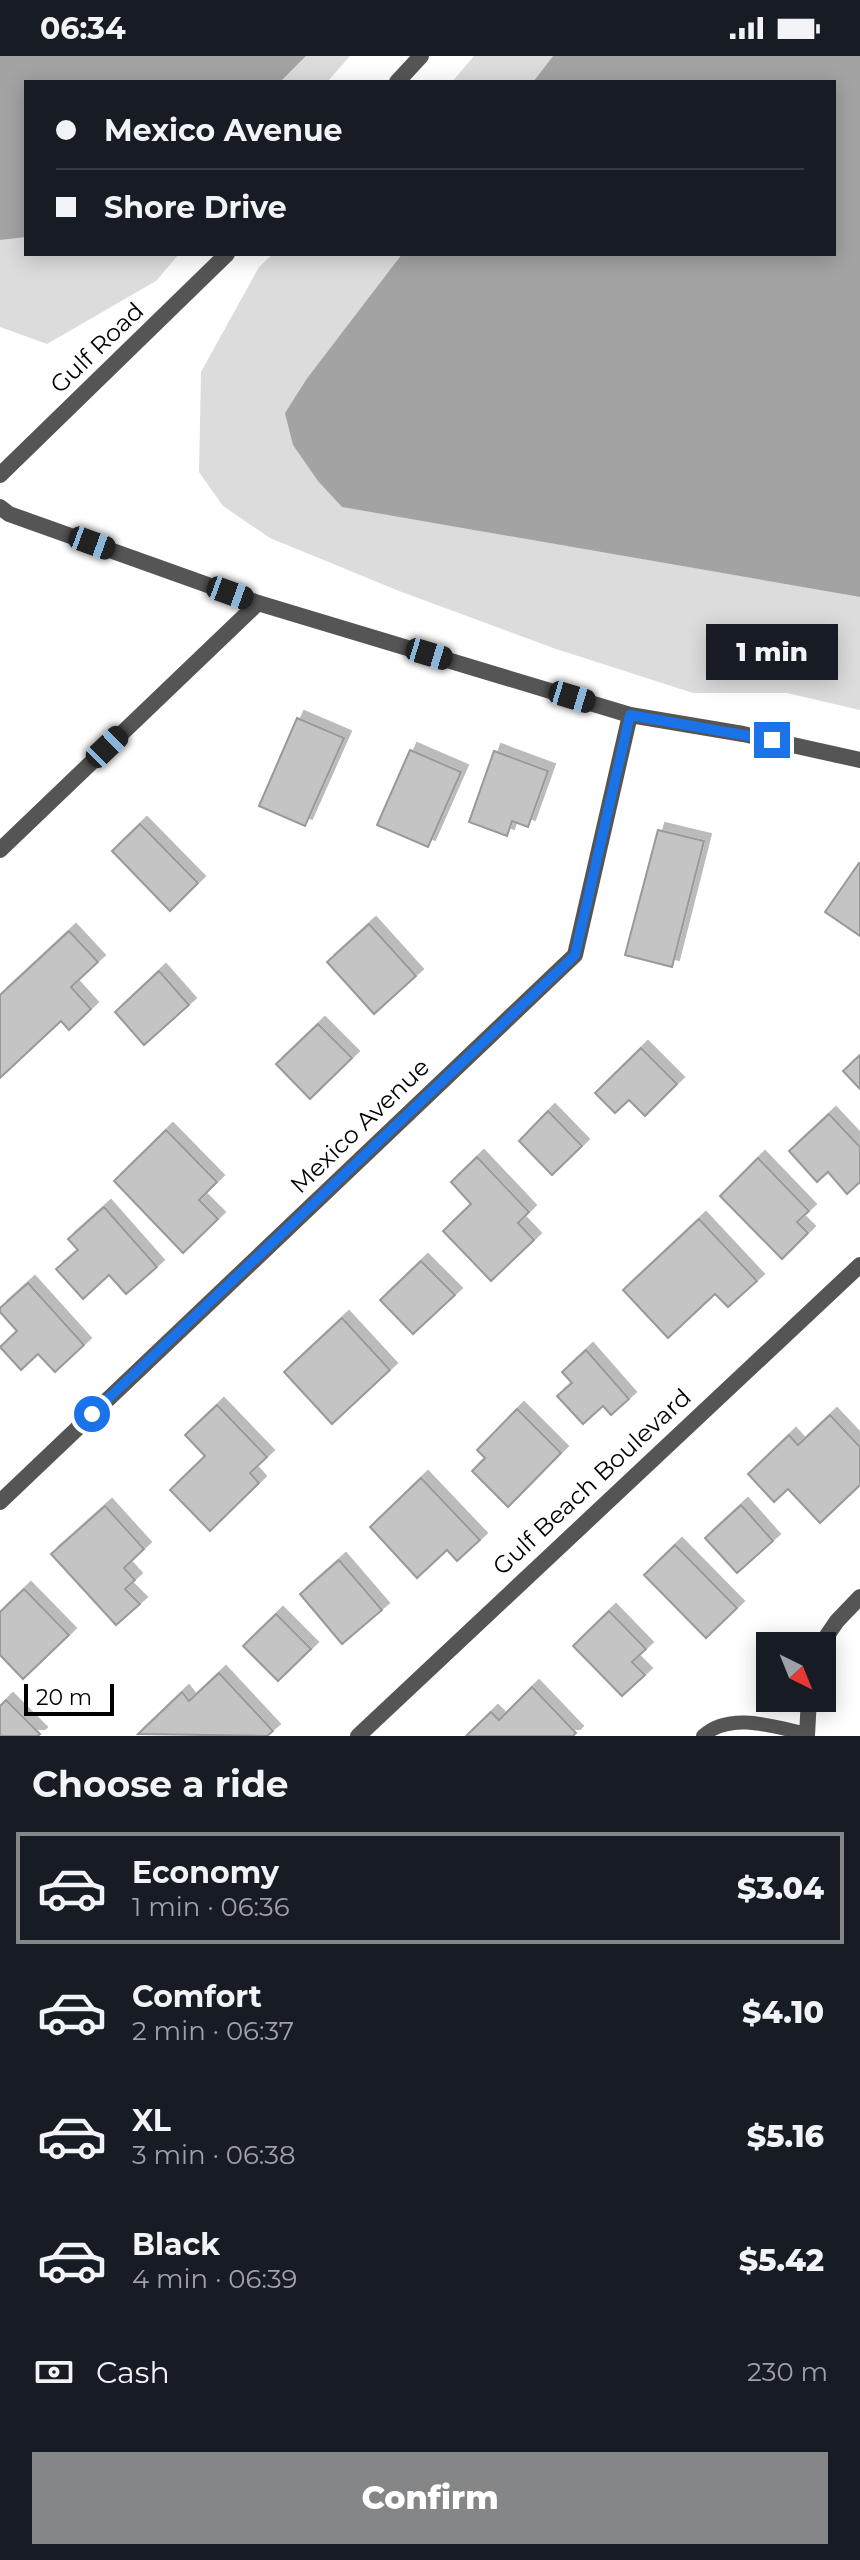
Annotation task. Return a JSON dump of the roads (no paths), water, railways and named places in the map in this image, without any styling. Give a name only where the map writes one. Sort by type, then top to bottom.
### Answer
[{"type":"street","points":[[399,80],[421,56]]},
{"type":"street","name":"Gulf Road","points":[[0,475],[225,256]]},
{"type":"street","points":[[0,507],[9,514],[258,603],[630,715],[743,734],[860,760]]},
{"type":"street","points":[[0,850],[258,603]]},
{"type":"street","name":"Mexico Avenue","points":[[0,1502],[575,955],[630,715]]},
{"type":"street","name":"Gulf Beach Boulevard","points":[[358,1736],[860,1265]]},
{"type":"street","points":[[830,1632],[860,1597]]},
{"type":"street","points":[[807,1735],[808,1712]]},
{"type":"lane","points":[[703,1736],[708,1731],[738,1722],[807,1735]]}]
